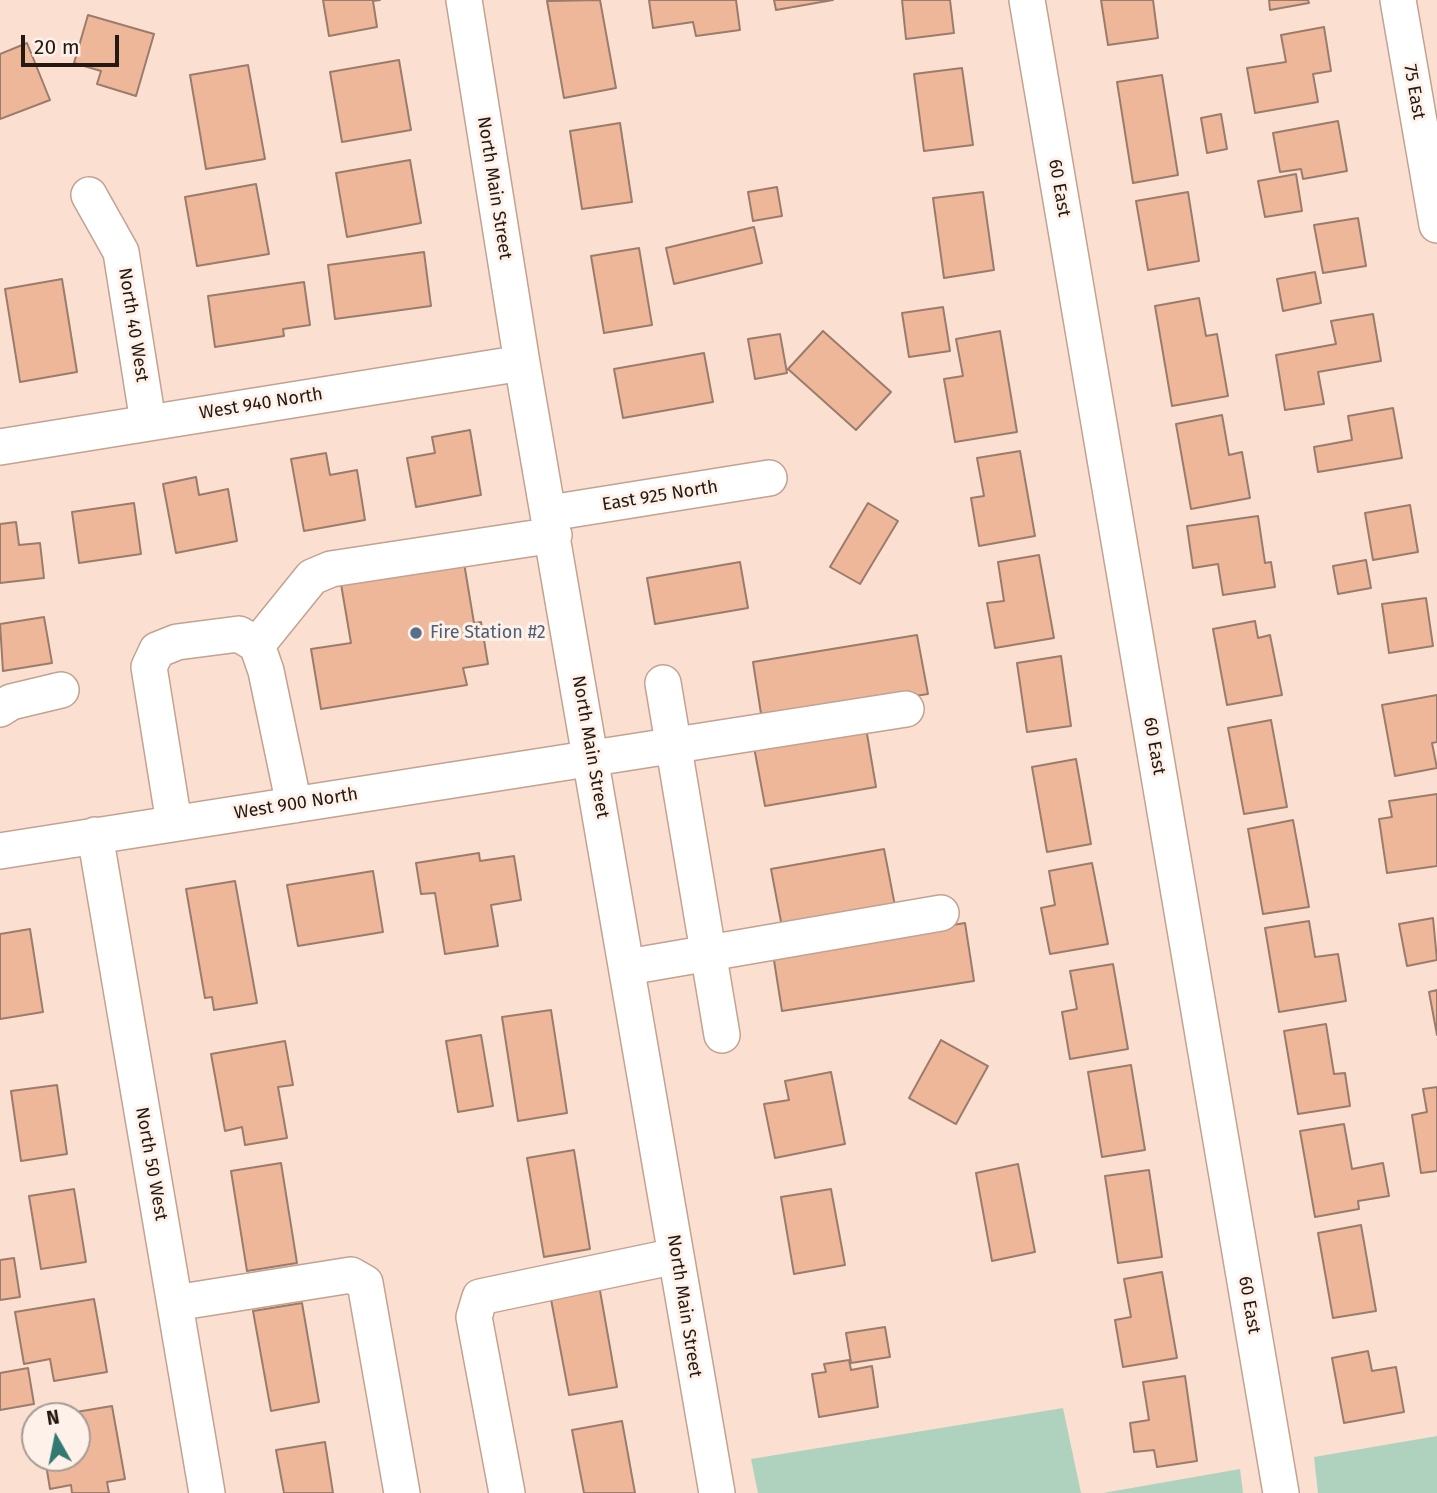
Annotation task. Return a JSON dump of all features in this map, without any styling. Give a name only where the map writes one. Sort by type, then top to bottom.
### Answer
[{"type":"street","name":"North Main Street","points":[[464,0],[522,363],[552,524],[717,1493]]},
{"type":"street","name":"60 East","points":[[1027,0],[1281,1493]]},
{"type":"street","name":"75 East","points":[[1398,0],[1437,225]]},
{"type":"street","name":"North 40 West","points":[[89,195],[121,252],[148,422]]},
{"type":"street","name":"West 940 North","points":[[0,447],[522,363]]},
{"type":"street","name":"East 925 North","points":[[257,645],[312,577],[331,569],[769,478]]},
{"type":"street","points":[[174,823],[149,667],[157,650],[190,640],[239,634],[257,645],[266,671],[294,805]]},
{"type":"street","points":[[663,683],[722,1035]]},
{"type":"street","points":[[0,709],[11,702],[61,690]]},
{"type":"street","name":"West 900 North","points":[[0,851],[906,709]]},
{"type":"street","name":"North 50 West","points":[[95,835],[207,1493]]},
{"type":"street","points":[[628,967],[941,913]]},
{"type":"street","points":[[507,1493],[474,1317],[480,1297],[676,1256]]},
{"type":"street","points":[[175,1303],[351,1275],[365,1283],[402,1493]]},
{"type":"green space","points":[[1063,1408],[1081,1493],[758,1493],[751,1459]]},
{"type":"green space","points":[[1437,1436],[1437,1493],[1318,1493],[1314,1457]]},
{"type":"green space","points":[[1240,1469],[1243,1493],[1103,1493]]},
{"type":"building","points":[[323,0],[380,0],[373,1],[377,27],[329,36]]},
{"type":"building","points":[[600,0],[616,88],[564,98],[547,1]]},
{"type":"building","points":[[649,0],[736,0],[740,30],[696,36],[693,22],[653,28]]},
{"type":"building","points":[[774,0],[833,0],[776,10]]},
{"type":"building","points":[[902,0],[950,0],[954,33],[906,39]]},
{"type":"building","points":[[1101,0],[1153,0],[1158,38],[1108,45]]},
{"type":"building","points":[[1269,0],[1308,0],[1309,3],[1270,10]]},
{"type":"building","points":[[88,15],[154,34],[136,96],[97,84],[101,71],[74,63]]},
{"type":"building","points":[[1324,27],[1331,71],[1313,74],[1318,102],[1255,113],[1247,68],[1286,62],[1281,35]]},
{"type":"building","points":[[27,43],[50,100],[0,119],[0,54]]},
{"type":"building","points":[[399,60],[411,130],[342,142],[330,72]]},
{"type":"building","points":[[248,65],[265,159],[206,169],[190,75]]},
{"type":"building","points":[[962,68],[973,145],[924,151],[914,74]]},
{"type":"building","points":[[1162,75],[1178,175],[1133,183],[1117,82]]},
{"type":"building","points":[[1221,114],[1227,149],[1207,153],[1201,118]]},
{"type":"building","points":[[1338,121],[1347,171],[1303,179],[1301,169],[1280,172],[1273,133]]},
{"type":"building","points":[[620,123],[632,202],[582,209],[570,131]]},
{"type":"building","points":[[410,160],[421,223],[347,237],[336,173]]},
{"type":"building","points":[[1296,174],[1302,211],[1265,217],[1258,181]]},
{"type":"building","points":[[256,184],[269,254],[197,266],[185,197]]},
{"type":"building","points":[[777,187],[782,216],[753,221],[748,192]]},
{"type":"building","points":[[983,192],[994,270],[944,278],[933,198]]},
{"type":"building","points":[[1188,192],[1199,261],[1148,270],[1136,201]]},
{"type":"building","points":[[1358,218],[1366,266],[1323,273],[1314,225]]},
{"type":"building","points":[[754,227],[762,263],[674,284],[666,248]]},
{"type":"building","points":[[639,248],[652,325],[604,333],[591,256]]},
{"type":"building","points":[[424,252],[431,306],[335,319],[328,265]]},
{"type":"building","points":[[1315,272],[1321,303],[1283,311],[1277,279]]},
{"type":"building","points":[[62,279],[77,372],[20,382],[5,289]]},
{"type":"building","points":[[304,282],[310,325],[283,329],[284,336],[215,347],[208,296]]},
{"type":"building","points":[[1199,298],[1206,336],[1217,334],[1228,396],[1172,406],[1155,306]]},
{"type":"building","points":[[943,307],[950,351],[909,357],[902,313]]},
{"type":"building","points":[[1373,314],[1381,361],[1318,372],[1324,404],[1285,410],[1276,355],[1336,344],[1331,321]]},
{"type":"building","points":[[823,331],[891,392],[856,430],[788,369]]},
{"type":"building","points":[[1000,331],[1017,432],[955,442],[944,379],[963,376],[956,339]]},
{"type":"building","points":[[780,334],[787,373],[755,379],[748,339]]},
{"type":"building","points":[[704,353],[713,402],[623,418],[614,369]]},
{"type":"building","points":[[1393,408],[1402,458],[1318,472],[1314,447],[1352,440],[1348,416]]},
{"type":"building","points":[[1222,415],[1229,455],[1242,452],[1250,498],[1191,509],[1176,424]]},
{"type":"building","points":[[470,430],[481,495],[416,507],[407,458],[435,453],[432,437]]},
{"type":"building","points":[[1020,451],[1035,536],[979,546],[971,498],[984,496],[977,458]]},
{"type":"building","points":[[326,453],[330,475],[357,470],[365,520],[304,531],[291,459]]},
{"type":"building","points":[[196,477],[199,495],[228,489],[237,541],[176,553],[163,484]]},
{"type":"building","points":[[134,503],[141,554],[79,563],[72,512]]},
{"type":"building","points":[[868,503],[898,521],[860,584],[830,567]]},
{"type":"building","points":[[1410,505],[1418,552],[1373,560],[1365,513]]},
{"type":"building","points":[[1258,516],[1265,563],[1271,562],[1275,587],[1223,595],[1218,564],[1193,568],[1187,526]]},
{"type":"building","points":[[16,522],[19,545],[40,543],[44,578],[0,583],[0,524]]},
{"type":"building","points":[[1039,555],[1054,638],[995,648],[987,603],[1004,601],[998,562]]},
{"type":"building","points":[[1366,560],[1371,588],[1338,594],[1333,566]]},
{"type":"building","points":[[740,562],[748,608],[655,624],[647,578]]},
{"type":"building","name":"Fire Station #2","points":[[464,563],[474,623],[481,622],[488,664],[463,668],[467,685],[321,709],[311,649],[351,643],[341,584]]},
{"type":"building","points":[[1426,598],[1433,646],[1389,653],[1382,604]]},
{"type":"building","points":[[44,617],[52,663],[3,671],[0,624]]},
{"type":"building","points":[[1255,621],[1258,638],[1270,635],[1282,695],[1227,705],[1213,629]]},
{"type":"building","points":[[917,635],[928,694],[762,720],[753,662]]},
{"type":"building","points":[[1061,656],[1071,726],[1027,732],[1017,663]]},
{"type":"building","points":[[1437,695],[1437,742],[1432,743],[1437,768],[1395,776],[1382,705]]},
{"type":"building","points":[[1271,720],[1287,807],[1244,814],[1228,728]]},
{"type":"building","points":[[866,728],[876,787],[765,806],[754,747]]},
{"type":"building","points":[[1076,759],[1091,844],[1047,852],[1032,767]]},
{"type":"building","points":[[1437,794],[1437,866],[1387,873],[1379,819],[1392,817],[1389,801]]},
{"type":"building","points":[[1293,820],[1309,907],[1263,914],[1248,829]]},
{"type":"building","points":[[884,849],[895,906],[782,927],[771,869]]},
{"type":"building","points":[[479,853],[480,861],[514,856],[521,900],[491,905],[498,946],[445,954],[435,893],[421,894],[416,863]]},
{"type":"building","points":[[1092,863],[1108,944],[1050,954],[1041,908],[1055,905],[1049,871]]},
{"type":"building","points":[[373,871],[383,932],[298,946],[287,885]]},
{"type":"building","points":[[235,881],[257,1003],[214,1010],[212,997],[205,998],[186,889]]},
{"type":"building","points":[[1433,918],[1437,960],[1407,966],[1399,924]]},
{"type":"building","points":[[1309,921],[1315,957],[1338,954],[1346,1001],[1279,1012],[1265,928]]},
{"type":"building","points":[[965,923],[974,981],[782,1011],[773,954]]},
{"type":"building","points":[[30,929],[43,1012],[0,1019],[0,934]]},
{"type":"building","points":[[1113,964],[1128,1049],[1070,1059],[1062,1012],[1077,1009],[1070,971]]},
{"type":"building","points":[[1437,990],[1437,1035],[1429,992]]},
{"type":"building","points":[[551,1010],[567,1113],[518,1121],[502,1017]]},
{"type":"building","points":[[1326,1024],[1334,1074],[1345,1073],[1350,1106],[1298,1114],[1284,1031]]},
{"type":"building","points":[[481,1035],[493,1106],[458,1112],[446,1041]]},
{"type":"building","points":[[941,1040],[988,1066],[956,1124],[909,1098]]},
{"type":"building","points":[[285,1041],[293,1085],[278,1087],[287,1138],[245,1145],[242,1127],[225,1131],[211,1054]]},
{"type":"building","points":[[1131,1065],[1145,1150],[1102,1157],[1088,1072]]},
{"type":"building","points":[[831,1072],[845,1144],[775,1158],[764,1104],[789,1100],[785,1081]]},
{"type":"building","points":[[57,1085],[67,1154],[21,1161],[11,1091]]},
{"type":"building","points":[[1437,1087],[1437,1171],[1421,1173],[1412,1115],[1427,1112],[1423,1089]]},
{"type":"building","points":[[1344,1124],[1352,1169],[1383,1163],[1389,1196],[1358,1201],[1359,1209],[1315,1217],[1300,1131]]},
{"type":"building","points":[[574,1150],[590,1249],[544,1257],[527,1158]]},
{"type":"building","points":[[281,1163],[297,1263],[247,1271],[231,1171]]},
{"type":"building","points":[[1018,1164],[1035,1252],[992,1261],[976,1173]]},
{"type":"building","points":[[1149,1170],[1162,1257],[1118,1263],[1105,1176]]},
{"type":"building","points":[[74,1189],[86,1262],[41,1269],[29,1196]]},
{"type":"building","points":[[831,1189],[845,1265],[794,1274],[781,1197]]},
{"type":"building","points":[[1361,1225],[1376,1311],[1333,1318],[1318,1233]]},
{"type":"building","points":[[14,1258],[20,1297],[0,1300],[0,1260]]},
{"type":"building","points":[[1162,1272],[1177,1358],[1123,1367],[1115,1320],[1131,1317],[1124,1279]]},
{"type":"building","points":[[599,1285],[617,1387],[569,1395],[550,1294]]},
{"type":"building","points":[[94,1299],[107,1372],[54,1381],[50,1359],[24,1364],[15,1312]]},
{"type":"building","points":[[302,1303],[319,1402],[271,1411],[253,1311]]},
{"type":"building","points":[[885,1327],[890,1357],[851,1363],[846,1333]]},
{"type":"building","points":[[1368,1351],[1372,1371],[1396,1367],[1404,1412],[1344,1423],[1332,1358]]},
{"type":"building","points":[[849,1360],[851,1370],[872,1366],[878,1407],[819,1417],[812,1374],[826,1372],[824,1364]]},
{"type":"building","points":[[28,1368],[34,1402],[21,1402],[21,1406],[0,1410],[0,1373]]},
{"type":"building","points":[[1185,1376],[1197,1461],[1157,1467],[1154,1450],[1134,1452],[1130,1423],[1149,1420],[1143,1382]]},
{"type":"building","points":[[112,1406],[125,1479],[107,1482],[109,1493],[72,1493],[71,1485],[50,1489],[47,1472],[91,1472],[91,1410]]},
{"type":"building","points":[[622,1421],[635,1493],[584,1493],[572,1430]]},
{"type":"building","points":[[325,1442],[333,1493],[284,1493],[276,1450]]},
{"type":"place","name":"Fire Station #2","points":[[416,633]]}]
